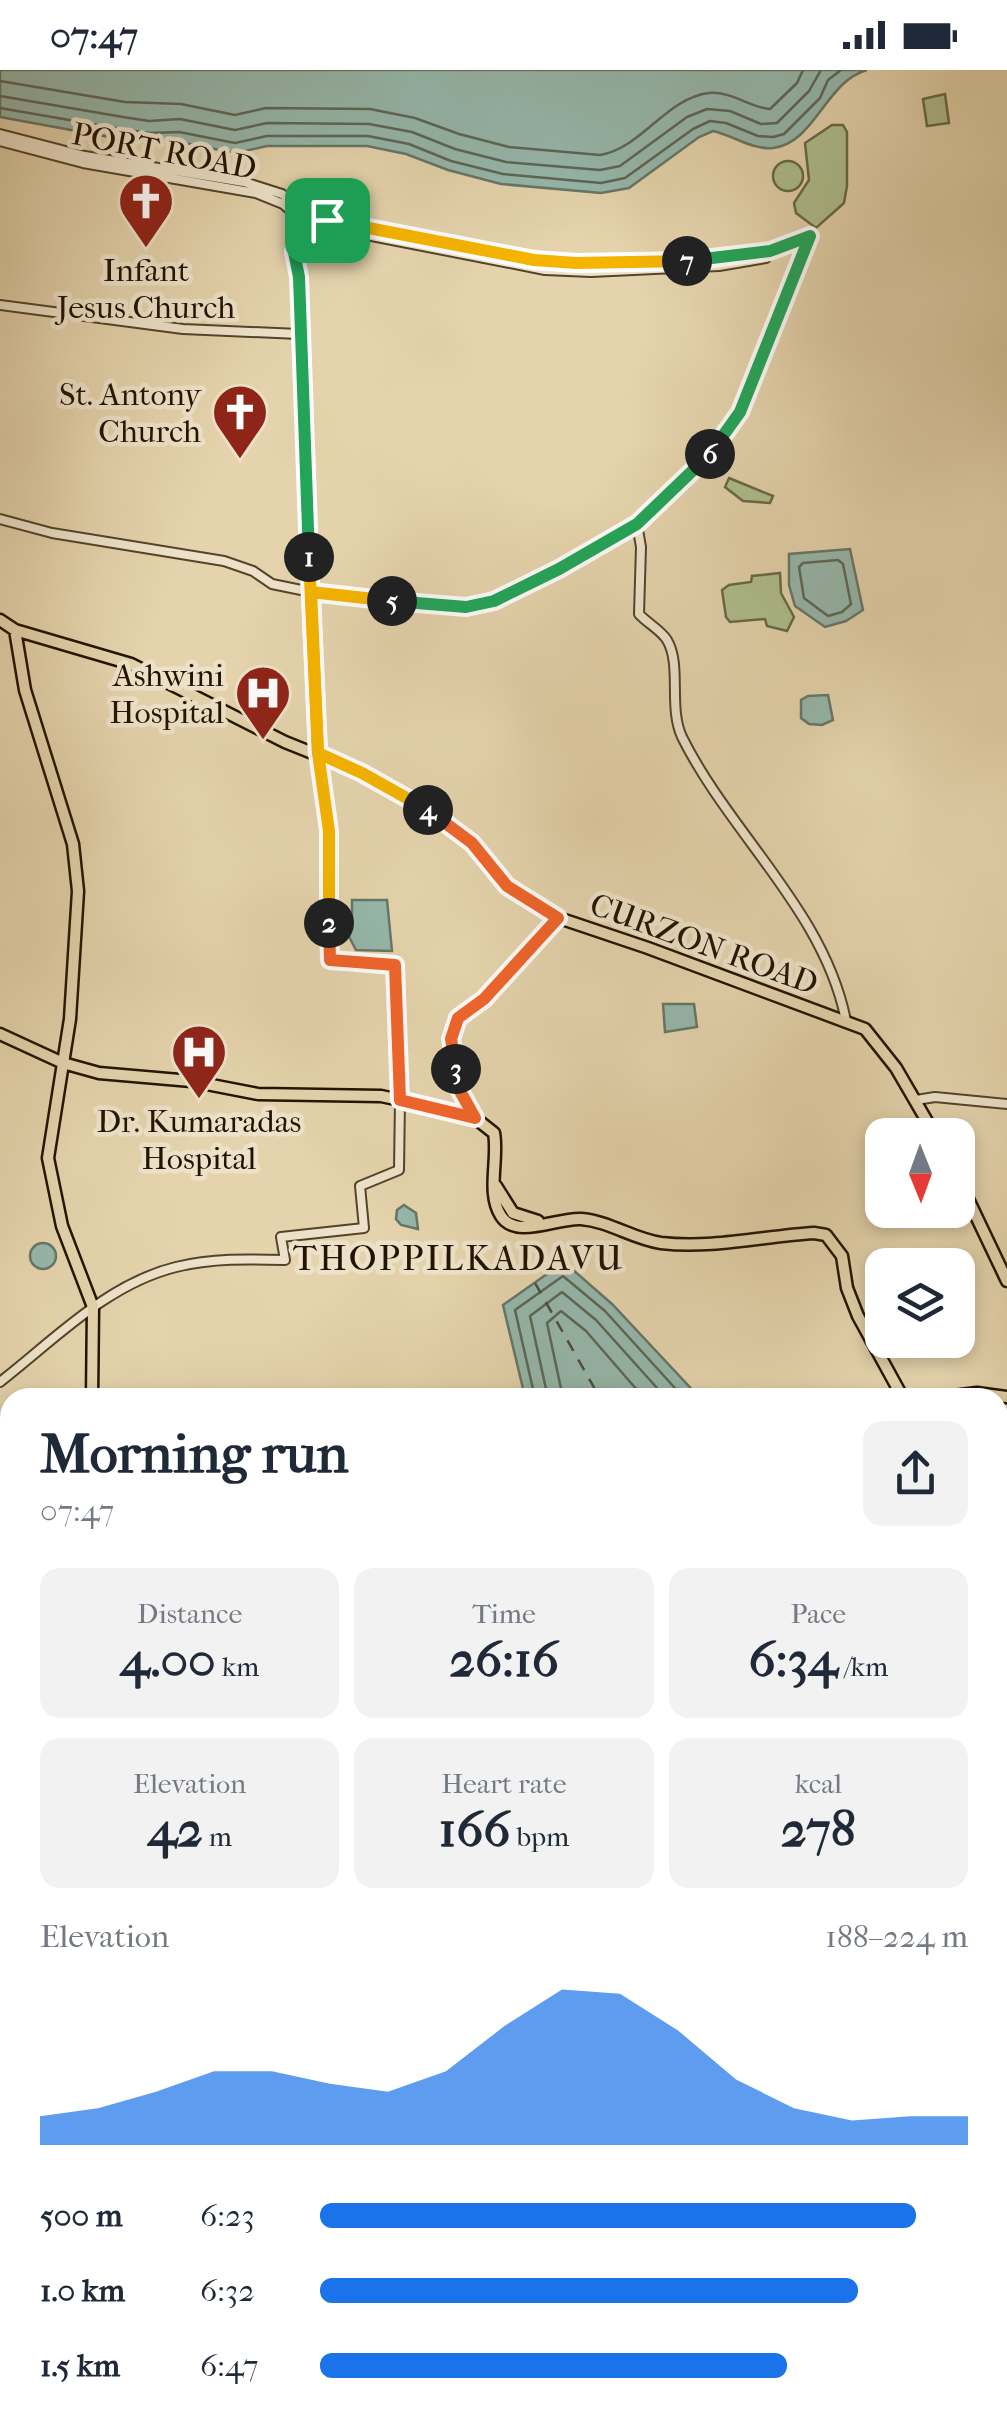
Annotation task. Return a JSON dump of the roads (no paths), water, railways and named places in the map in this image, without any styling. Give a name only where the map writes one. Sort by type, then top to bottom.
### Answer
[{"type":"main road","name":"CURZON ROAD","points":[[0,620],[15,630],[131,664],[285,742],[362,773],[450,824],[472,843],[507,886],[558,918],[864,1029],[926,1118]]},
{"type":"main road","points":[[15,630],[25,690],[73,844],[78,891],[78,940],[49,1172],[62,1226],[93,1307],[92,1388]]},
{"type":"main road","points":[[318,753],[329,831],[330,960],[395,965],[400,1100]]},
{"type":"main road","points":[[0,1037],[100,1080],[163,1083],[273,1100],[386,1098],[475,1118],[494,1133],[499,1212],[508,1223],[521,1227],[587,1220],[666,1244],[826,1235],[842,1256],[847,1288],[858,1316],[898,1388]]},
{"type":"main road","points":[[975,1214],[1007,1282]]},
{"type":"street","name":"PORT ROAD","points":[[0,138],[83,163],[256,194],[283,204],[306,219],[546,270],[590,272],[719,266],[766,258],[770,251],[810,236],[740,412],[710,455],[637,524]]},
{"type":"street","points":[[306,219],[294,252],[299,277],[318,753]]},
{"type":"street","points":[[0,305],[183,329],[300,334]]},
{"type":"street","points":[[0,519],[52,533],[224,561],[253,570],[272,584],[311,592],[480,606],[559,569],[637,524],[641,547],[639,614],[669,643],[678,728],[715,792],[812,933],[830,970],[846,1021]]},
{"type":"street","points":[[475,1118],[460,1091],[452,1055],[458,1018],[484,999],[558,918]]},
{"type":"street","points":[[916,1100],[935,1097],[1007,1104]]},
{"type":"street","points":[[0,1382],[93,1307],[138,1282],[176,1267],[234,1258],[285,1260],[281,1237],[364,1228],[360,1186],[400,1170],[400,1100]]},
{"type":"water","points":[[0,70],[867,70],[841,86],[800,135],[787,144],[757,147],[713,131],[629,188],[601,193],[501,184],[367,146],[267,146],[236,153],[178,142],[120,139],[0,117]]},
{"type":"water","points":[[850,549],[863,610],[846,621],[825,627],[795,606],[789,585],[789,554]]},
{"type":"water","points":[[828,695],[833,720],[822,725],[809,724],[801,718],[801,700]]},
{"type":"water","points":[[352,900],[387,900],[392,951],[356,950],[344,927],[352,923]]},
{"type":"water","points":[[663,1004],[694,1004],[697,1027],[665,1032]]},
{"type":"water","points":[[404,1205],[416,1213],[418,1229],[401,1225],[396,1219],[397,1210]]},
{"type":"water","points":[[43,1243],[52,1247],[56,1256],[52,1265],[43,1269],[34,1265],[30,1256],[34,1247]]},
{"type":"water","points":[[564,1262],[612,1304],[691,1388],[523,1388],[503,1305]]},
{"type":"place","name":"Infant Jesus Church","points":[[146,250]]},
{"type":"place","name":"St. Antony Church","points":[[240,461]]},
{"type":"place","name":"Ashwini Hospital","points":[[263,742]]},
{"type":"place","name":"Dr. Kumaradas Hospital","points":[[199,1101]]},
{"type":"district","name":"THOPPILKADAVU","points":[[459,1258]]}]
